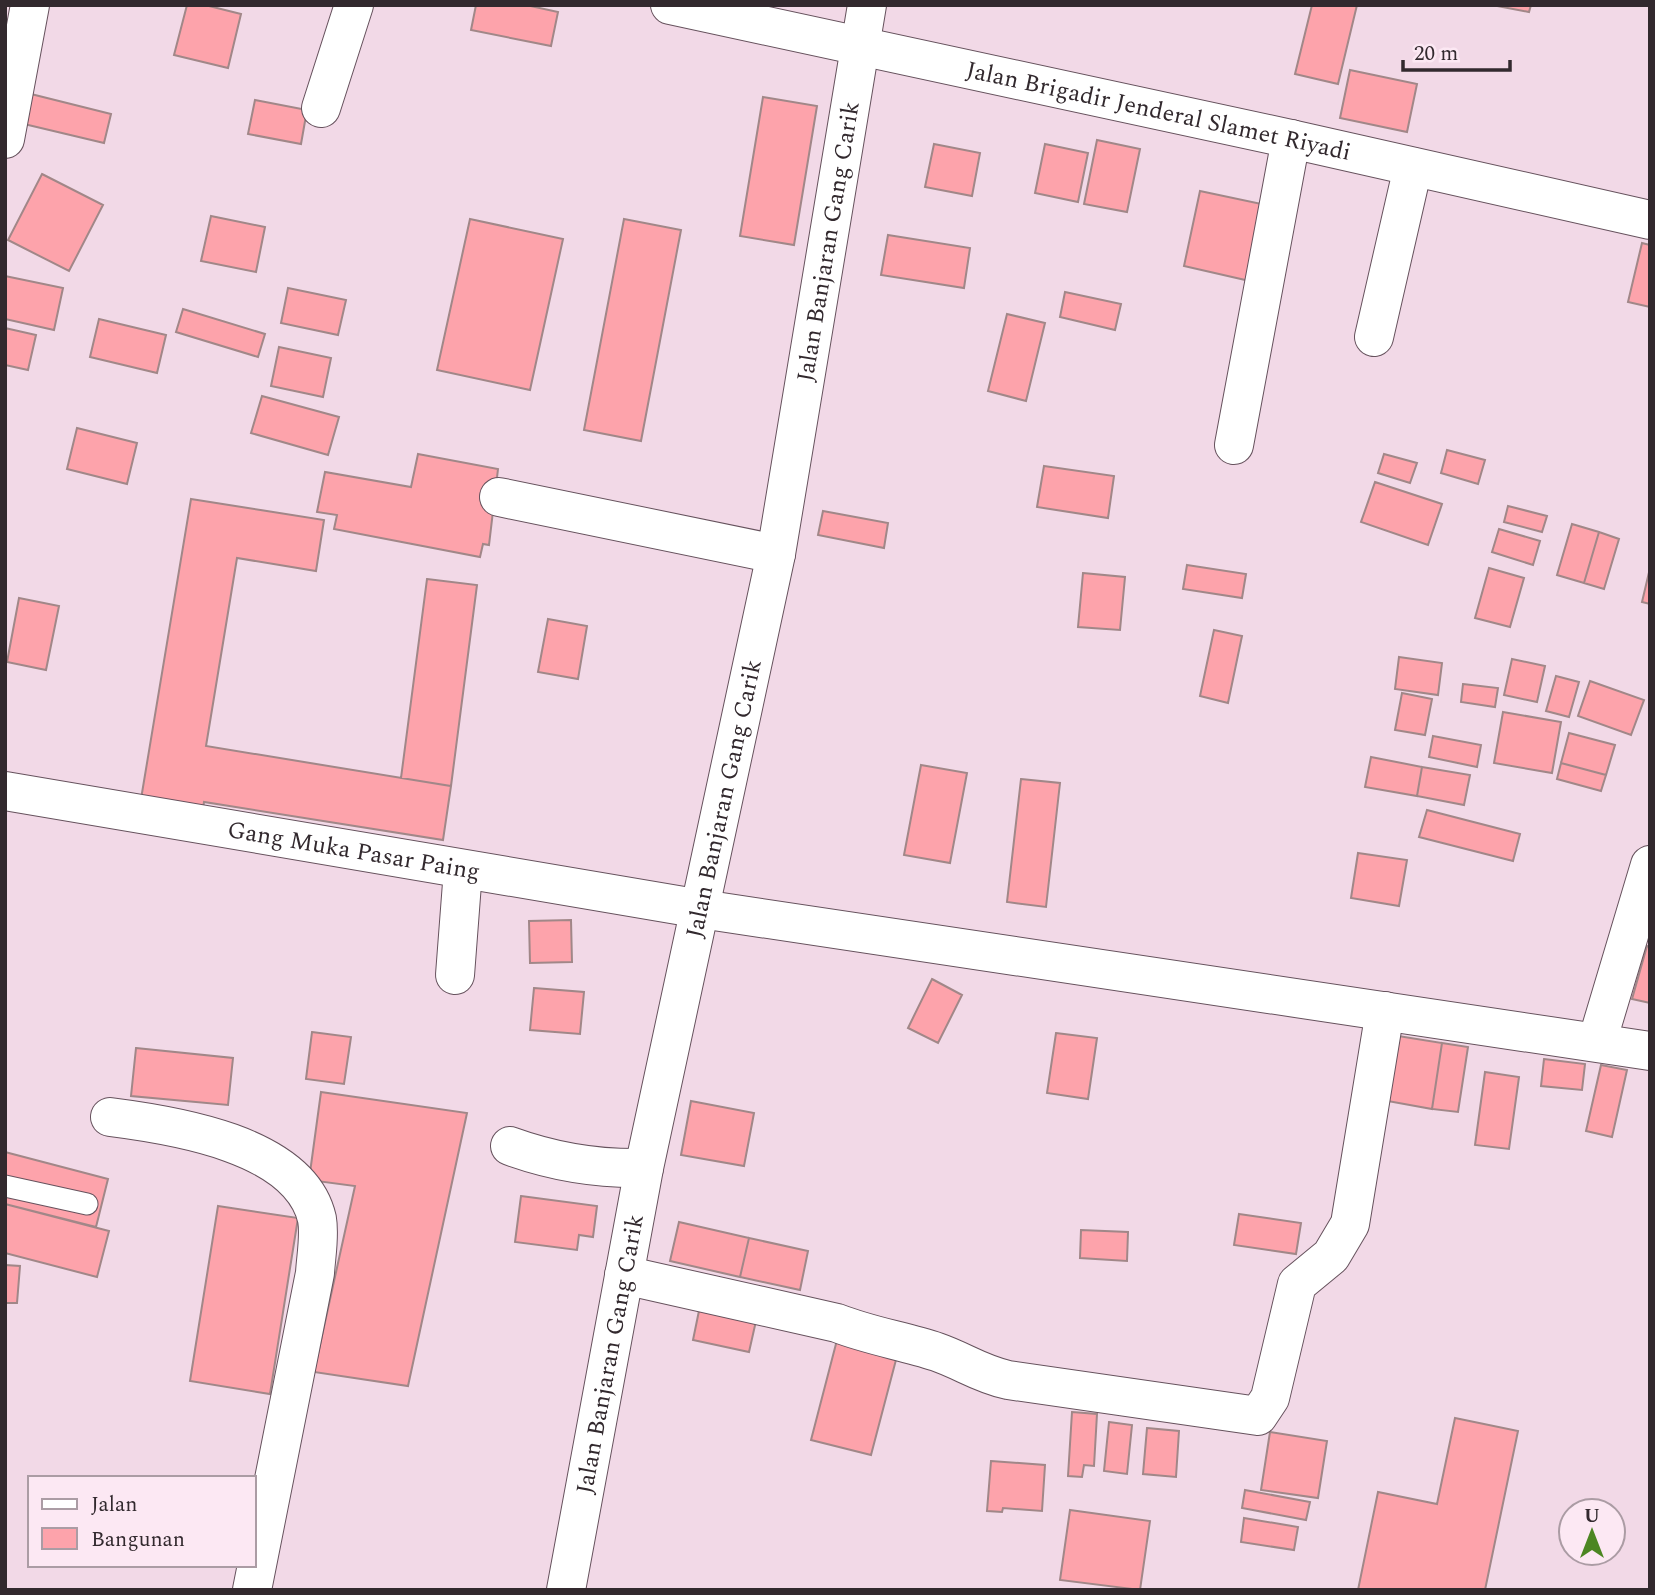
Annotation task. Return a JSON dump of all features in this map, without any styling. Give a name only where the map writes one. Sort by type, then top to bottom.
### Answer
[{"type":"street","points":[[5,139],[30,5]]},
{"type":"street","points":[[321,108],[354,5]]},
{"type":"street","name":"Jalan Brigadir Jenderal Slamet Riyadi","points":[[670,5],[1291,139],[1650,220]]},
{"type":"street","name":"Jalan Banjaran Gang Carik","points":[[566,1590],[644,1168],[776,554],[867,5]]},
{"type":"street","points":[[1234,444],[1291,139]]},
{"type":"street","points":[[1374,337],[1413,167]]},
{"type":"street","points":[[499,497],[776,554]]},
{"type":"street","name":"Gang Muka Pasar Paing","points":[[5,791],[701,909],[1650,1051]]},
{"type":"street","points":[[1597,1042],[1650,865]]},
{"type":"street","points":[[455,975],[463,870]]},
{"type":"street","points":[[624,1275],[837,1323],[864,1334],[942,1354],[981,1374],[1258,1416],[1270,1398],[1297,1284],[1331,1256],[1349,1224],[1385,1011]]},
{"type":"street","points":[[110,1117],[153,1123],[236,1142],[288,1177],[307,1196],[317,1219],[315,1273],[252,1590]]},
{"type":"street","points":[[510,1146],[558,1161],[608,1169],[644,1168]]},
{"type":"lane","points":[[5,1186],[87,1204]]},
{"type":"building","points":[[187,5],[205,5],[241,14],[228,68],[174,55]]},
{"type":"building","points":[[476,5],[526,5],[558,12],[551,46],[471,30]]},
{"type":"building","points":[[1312,5],[1357,5],[1338,84],[1295,74]]},
{"type":"building","points":[[1492,5],[1531,5],[1529,12]]},
{"type":"building","points":[[1350,70],[1417,84],[1407,132],[1340,118]]},
{"type":"building","points":[[31,94],[111,114],[104,143],[24,124]]},
{"type":"building","points":[[763,97],[817,106],[794,245],[740,236]]},
{"type":"building","points":[[255,100],[307,110],[301,144],[248,134]]},
{"type":"building","points":[[1097,140],[1140,149],[1127,212],[1084,204]]},
{"type":"building","points":[[934,144],[980,153],[972,196],[925,187]]},
{"type":"building","points":[[1045,144],[1088,153],[1078,202],[1035,193]]},
{"type":"building","points":[[42,174],[103,205],[69,271],[8,240]]},
{"type":"building","points":[[1200,191],[1271,206],[1254,282],[1184,266]]},
{"type":"building","points":[[211,216],[265,227],[256,272],[201,261]]},
{"type":"building","points":[[470,219],[563,239],[530,390],[437,370]]},
{"type":"building","points":[[624,219],[681,230],[641,441],[584,430]]},
{"type":"building","points":[[888,235],[970,248],[964,288],[881,275]]},
{"type":"building","points":[[1642,243],[1650,245],[1650,307],[1628,302]]},
{"type":"building","points":[[5,276],[63,288],[54,330],[5,319]]},
{"type":"building","points":[[288,288],[346,300],[338,335],[281,323]]},
{"type":"building","points":[[1065,292],[1121,304],[1115,330],[1060,317]]},
{"type":"building","points":[[183,309],[265,334],[258,357],[176,332]]},
{"type":"building","points":[[1007,314],[1045,323],[1026,401],[988,391]]},
{"type":"building","points":[[99,319],[166,335],[157,373],[90,357]]},
{"type":"building","points":[[5,328],[36,335],[28,370],[5,365]]},
{"type":"building","points":[[279,347],[331,358],[323,397],[271,386]]},
{"type":"building","points":[[262,396],[339,417],[328,455],[251,433]]},
{"type":"building","points":[[77,428],[137,443],[127,484],[67,469]]},
{"type":"building","points":[[1447,450],[1485,460],[1478,484],[1441,473]]},
{"type":"building","points":[[418,454],[498,469],[489,545],[483,544],[480,557],[334,529],[337,515],[317,512],[325,472],[411,487]]},
{"type":"building","points":[[1384,454],[1417,463],[1410,483],[1378,473]]},
{"type":"building","points":[[1044,466],[1114,476],[1108,518],[1037,507]]},
{"type":"building","points":[[1375,482],[1442,504],[1428,545],[1361,522]]},
{"type":"building","points":[[191,499],[324,520],[316,571],[237,558],[206,746],[451,786],[443,840],[204,802],[202,815],[140,805]]},
{"type":"building","points":[[1508,506],[1547,516],[1542,532],[1504,522]]},
{"type":"building","points":[[823,511],[888,523],[884,548],[818,535]]},
{"type":"building","points":[[1572,524],[1599,532],[1584,583],[1557,575]]},
{"type":"building","points":[[1499,529],[1540,541],[1533,565],[1492,552]]},
{"type":"building","points":[[1599,532],[1619,539],[1604,589],[1584,583]]},
{"type":"building","points":[[1187,565],[1246,574],[1242,598],[1183,589]]},
{"type":"building","points":[[1489,568],[1524,578],[1510,627],[1475,618]]},
{"type":"building","points":[[1650,568],[1650,604],[1642,602]]},
{"type":"building","points":[[1083,573],[1125,577],[1120,630],[1078,627]]},
{"type":"building","points":[[427,579],[477,585],[451,786],[401,778]]},
{"type":"building","points":[[19,598],[59,606],[46,670],[7,662]]},
{"type":"building","points":[[548,619],[587,626],[578,679],[538,672]]},
{"type":"building","points":[[1214,630],[1242,636],[1228,703],[1200,696]]},
{"type":"building","points":[[1399,657],[1442,663],[1438,695],[1395,689]]},
{"type":"building","points":[[1512,659],[1545,666],[1537,702],[1504,695]]},
{"type":"building","points":[[1556,676],[1579,682],[1569,717],[1546,711]]},
{"type":"building","points":[[1590,681],[1644,700],[1631,735],[1578,716]]},
{"type":"building","points":[[1463,684],[1498,688],[1495,707],[1461,702]]},
{"type":"building","points":[[1402,693],[1432,699],[1425,735],[1395,730]]},
{"type":"building","points":[[1503,712],[1561,722],[1552,773],[1494,763]]},
{"type":"building","points":[[1569,733],[1615,745],[1606,775],[1561,763]]},
{"type":"building","points":[[1433,736],[1481,745],[1477,767],[1429,757]]},
{"type":"building","points":[[1371,757],[1422,767],[1417,796],[1365,787]]},
{"type":"building","points":[[1561,763],[1606,775],[1601,791],[1557,779]]},
{"type":"building","points":[[921,765],[967,773],[950,863],[904,855]]},
{"type":"building","points":[[1422,767],[1470,775],[1464,805],[1417,796]]},
{"type":"building","points":[[1021,779],[1060,783],[1046,907],[1007,902]]},
{"type":"building","points":[[1427,810],[1520,834],[1513,861],[1419,837]]},
{"type":"building","points":[[1358,853],[1407,860],[1399,906],[1351,898]]},
{"type":"building","points":[[571,920],[572,962],[530,963],[529,921]]},
{"type":"building","points":[[1647,946],[1650,947],[1650,1003],[1632,999]]},
{"type":"building","points":[[932,979],[962,995],[938,1043],[908,1028]]},
{"type":"building","points":[[534,988],[584,992],[580,1034],[530,1030]]},
{"type":"building","points":[[312,1032],[351,1037],[344,1084],[306,1079]]},
{"type":"building","points":[[1056,1033],[1097,1038],[1088,1099],[1047,1093]]},
{"type":"building","points":[[1392,1035],[1442,1043],[1432,1109],[1382,1100]]},
{"type":"building","points":[[1442,1043],[1468,1047],[1458,1112],[1432,1109]]},
{"type":"building","points":[[136,1048],[233,1058],[228,1105],[131,1096]]},
{"type":"building","points":[[1544,1059],[1585,1064],[1582,1090],[1541,1086]]},
{"type":"building","points":[[1601,1065],[1627,1070],[1612,1137],[1586,1131]]},
{"type":"building","points":[[1485,1072],[1519,1077],[1509,1149],[1475,1145]]},
{"type":"building","points":[[321,1092],[467,1113],[408,1386],[314,1372],[355,1186],[309,1180]]},
{"type":"building","points":[[691,1101],[754,1113],[744,1166],[681,1155]]},
{"type":"building","points":[[5,1152],[108,1179],[96,1227],[5,1204]]},
{"type":"building","points":[[521,1196],[597,1206],[593,1237],[579,1235],[577,1250],[515,1242]]},
{"type":"building","points":[[5,1204],[109,1231],[97,1277],[5,1253]]},
{"type":"building","points":[[218,1206],[298,1218],[270,1394],[190,1381]]},
{"type":"building","points":[[1239,1214],[1301,1223],[1296,1254],[1234,1245]]},
{"type":"building","points":[[679,1222],[749,1238],[740,1277],[670,1261]]},
{"type":"building","points":[[1081,1230],[1128,1232],[1127,1261],[1080,1258]]},
{"type":"building","points":[[749,1238],[808,1251],[800,1290],[740,1277]]},
{"type":"building","points":[[5,1265],[20,1266],[17,1303],[5,1303]]},
{"type":"building","points":[[701,1301],[758,1312],[749,1352],[693,1340]]},
{"type":"building","points":[[837,1340],[897,1356],[871,1455],[811,1440]]},
{"type":"building","points":[[1072,1412],[1097,1414],[1094,1466],[1084,1465],[1082,1477],[1068,1476]]},
{"type":"building","points":[[1455,1418],[1518,1431],[1485,1590],[1358,1590],[1378,1492],[1437,1504]]},
{"type":"building","points":[[1109,1422],[1132,1425],[1127,1474],[1104,1471]]},
{"type":"building","points":[[1147,1428],[1179,1431],[1176,1477],[1143,1474]]},
{"type":"building","points":[[1270,1432],[1327,1441],[1318,1498],[1261,1490]]},
{"type":"building","points":[[991,1461],[1045,1465],[1042,1511],[1003,1508],[1002,1512],[987,1511]]},
{"type":"building","points":[[1245,1490],[1310,1502],[1306,1520],[1242,1508]]},
{"type":"building","points":[[1070,1510],[1150,1521],[1140,1590],[1060,1580]]},
{"type":"building","points":[[1244,1518],[1298,1527],[1294,1550],[1241,1542]]}]
